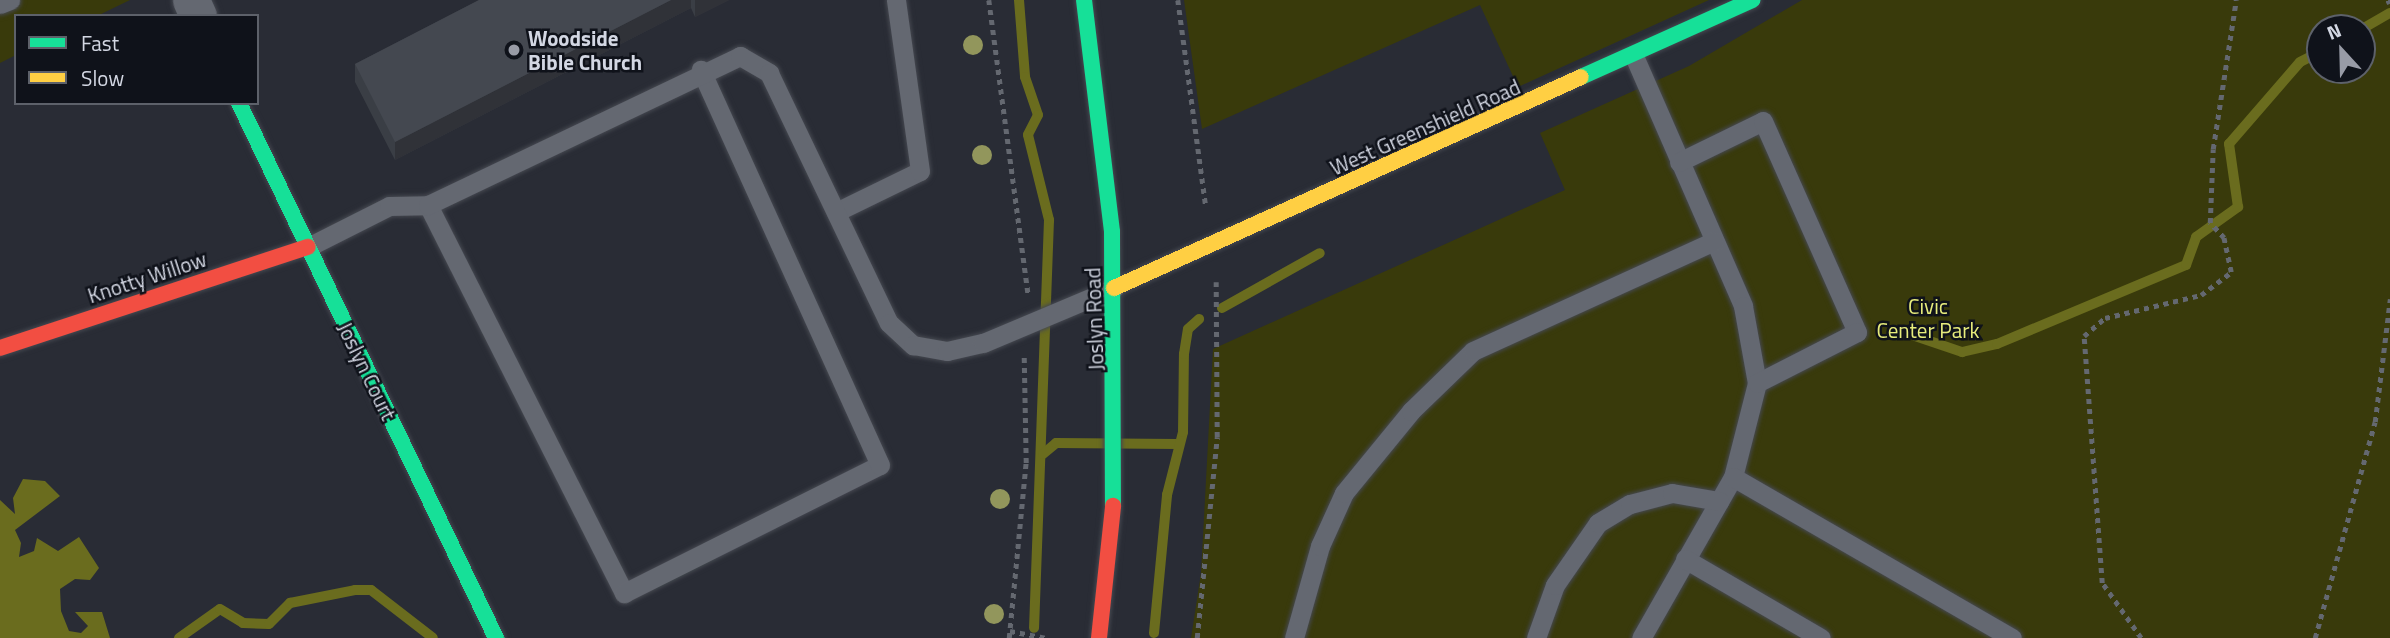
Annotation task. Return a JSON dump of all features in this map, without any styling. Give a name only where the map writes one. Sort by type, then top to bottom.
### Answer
[{"type":"street","name":"Joslyn Road","points":[[1084,0],[1097,76],[1114,288],[1112,530],[1099,638]]},
{"type":"street","name":"West Greenshield Road","points":[[1114,288],[1634,56],[1752,0]]},
{"type":"street","name":"Joslyn Court","points":[[241,105],[496,638]]},
{"type":"street","name":"Knotty Willow","points":[[0,348],[307,247]]},
{"type":"lane","points":[[0,4],[10,0]]},
{"type":"lane","points":[[836,212],[920,171],[896,0]]},
{"type":"lane","points":[[307,247],[389,206],[428,205],[701,70],[740,56],[769,74],[889,323],[913,345],[947,351],[983,343],[1114,288]]},
{"type":"lane","points":[[1634,56],[1743,306],[1757,383],[1733,477],[1641,638]]},
{"type":"lane","points":[[428,205],[624,593],[880,464],[701,70]]},
{"type":"lane","points":[[1679,162],[1763,121],[1857,332],[1757,383]]},
{"type":"lane","points":[[1294,638],[1320,546],[1344,493],[1411,411],[1473,351],[1714,241]]},
{"type":"lane","points":[[1733,477],[2011,638]]},
{"type":"lane","points":[[1535,638],[1555,584],[1598,523],[1630,504],[1672,493],[1719,501]]},
{"type":"lane","points":[[1685,559],[1821,638]]},
{"type":"path","points":[[1178,0],[1219,318],[1217,437],[1197,638]]},
{"type":"path","points":[[2141,638],[2102,583],[2084,336],[2105,318],[2201,295],[2231,272],[2224,238],[2210,223],[2213,149],[2236,0]]},
{"type":"path","points":[[2315,638],[2375,422],[2390,299]]},
{"type":"path","points":[[1010,631],[1046,638]]},
{"type":"green space","points":[[0,0],[130,0],[101,14],[14,14],[14,56],[0,63]]},
{"type":"green space","points":[[1184,0],[1709,0],[1518,87],[1480,5],[1202,129]]},
{"type":"green space","name":"Civic Center Park","points":[[1802,0],[2390,0],[2390,638],[1191,638],[1201,573],[1213,349],[1565,190],[1540,133],[1689,66]]},
{"type":"shaded area","points":[[23,479],[45,481],[60,496],[15,530],[21,543],[19,557],[34,551],[37,538],[58,551],[79,537],[99,568],[90,580],[75,579],[60,589],[61,611],[69,631],[81,633],[88,626],[75,612],[102,612],[110,638],[0,638],[0,500],[15,514],[13,498]]},
{"type":"building","name":"Woodside Bible Church","points":[[479,0],[671,0],[395,142],[355,64]]},
{"type":"waterway","points":[[1019,0],[1025,77],[1038,115],[1028,135],[1049,220],[1034,628]]},
{"type":"waterway","points":[[2376,21],[2390,13]]},
{"type":"waterway","points":[[1915,336],[1962,352],[1997,344],[2186,265],[2196,237],[2238,207],[2229,144],[2300,62],[2306,59]]},
{"type":"waterway","points":[[1222,308],[1320,253]]},
{"type":"waterway","points":[[1154,633],[1167,495],[1183,432],[1184,354],[1188,329],[1199,319]]},
{"type":"waterway","points":[[1043,454],[1056,443],[1177,444]]},
{"type":"waterway","points":[[179,638],[220,609],[243,623],[269,624],[290,603],[355,590],[371,590],[433,638]]},
{"type":"traffic: fast","points":[[1084,0],[1112,232],[1113,506]]},
{"type":"traffic: fast","points":[[1581,77],[1752,0]]},
{"type":"traffic: fast","points":[[240,105],[496,638]]},
{"type":"traffic: slow","points":[[1114,288],[1581,77]]},
{"type":"traffic: jam","points":[[0,348],[308,247]]},
{"type":"traffic: jam","points":[[1099,638],[1113,506]]},
{"type":"place","name":"Woodside Bible Church","points":[[514,50]]}]
